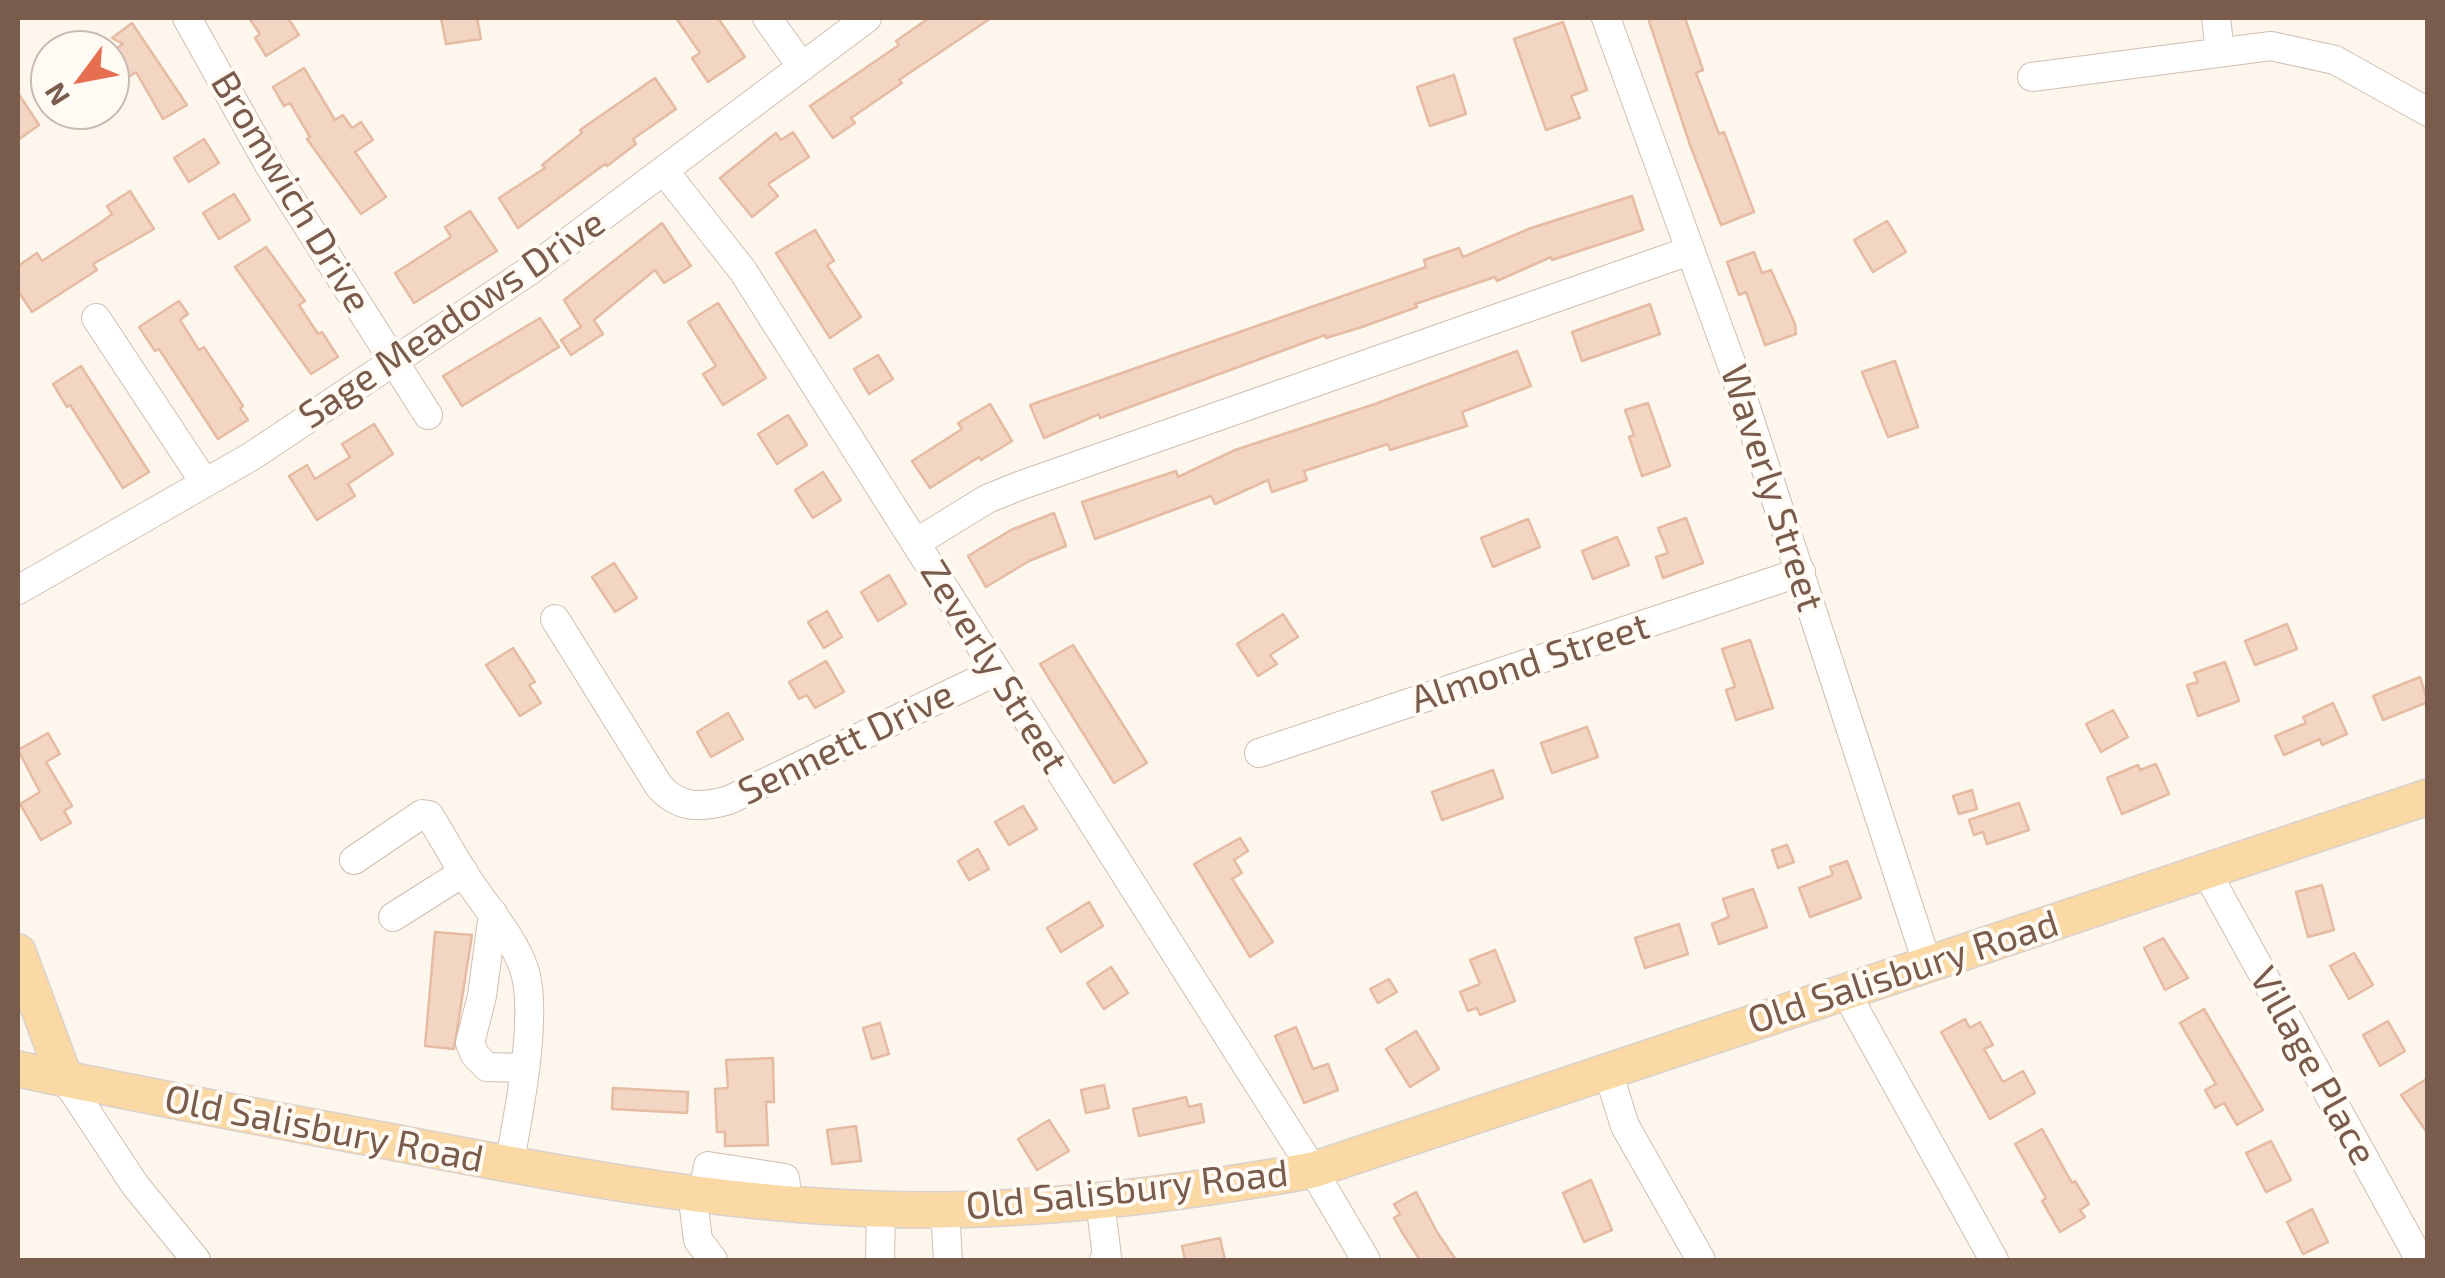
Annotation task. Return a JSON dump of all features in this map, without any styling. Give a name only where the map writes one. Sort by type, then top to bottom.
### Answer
[{"type":"main road","name":"Old Salisbury Road","points":[[18,1069],[509,1165],[698,1193],[945,1210],[1100,1201],[1313,1170],[2428,797]]},
{"type":"main road","points":[[18,952],[65,1079]]},
{"type":"street","name":"Bromwich Drive","points":[[187,18],[269,166],[428,416]]},
{"type":"street","points":[[767,18],[802,67]]},
{"type":"street","name":"Sage Meadows Drive","points":[[18,590],[252,456],[532,269],[866,18]]},
{"type":"street","name":"Waverly Street","points":[[1606,18],[1734,368],[1926,963]]},
{"type":"street","points":[[2216,18],[2220,52]]},
{"type":"street","points":[[2032,77],[2271,46],[2322,54],[2428,112]]},
{"type":"street","name":"Zeverly Street","points":[[665,172],[743,271],[1313,1170],[1366,1260]]},
{"type":"street","points":[[916,542],[988,499],[1019,486],[1689,251]]},
{"type":"street","points":[[96,318],[204,483]]},
{"type":"street","name":"Almond Street","points":[[1259,753],[1801,572]]},
{"type":"street","name":"Sennett Drive","points":[[554,619],[659,786],[669,798],[690,805],[708,806],[729,800],[995,672]]},
{"type":"street","points":[[354,860],[422,814],[430,814],[464,872],[505,928],[525,970],[529,1017],[509,1165]]},
{"type":"street","points":[[393,917],[464,872]]},
{"type":"street","name":"Village Place","points":[[2206,872],[2420,1260]]},
{"type":"street","points":[[494,913],[482,996],[470,1043],[487,1068],[523,1068]]},
{"type":"street","points":[[1845,991],[1994,1260]]},
{"type":"street","points":[[1608,1072],[1624,1126],[1701,1260]]},
{"type":"street","points":[[65,1079],[134,1185],[196,1260]]},
{"type":"street","points":[[698,1193],[698,1240],[713,1260]]},
{"type":"street","points":[[1100,1201],[1107,1256],[1104,1260]]},
{"type":"street","points":[[880,1260],[881,1208]]},
{"type":"street","points":[[945,1210],[946,1259]]},
{"type":"building","points":[[249,18],[288,18],[299,35],[266,56],[255,38],[260,34]]},
{"type":"building","points":[[441,18],[477,18],[481,39],[446,44]]},
{"type":"building","points":[[676,18],[718,18],[745,57],[708,82],[692,58],[700,53]]},
{"type":"building","points":[[929,18],[991,18],[899,80],[902,83],[851,118],[855,123],[833,138],[810,106],[899,45],[896,41]]},
{"type":"building","points":[[1648,18],[1685,18],[1703,70],[1696,73],[1719,134],[1724,132],[1754,212],[1721,225]]},
{"type":"building","points":[[1563,22],[1587,90],[1571,96],[1580,118],[1546,130],[1514,39]]},
{"type":"building","points":[[132,23],[187,105],[163,119],[136,72],[130,76],[130,30],[123,30]]},
{"type":"building","points":[[304,68],[335,120],[343,115],[352,128],[361,122],[373,140],[355,152],[386,197],[361,214],[307,139],[310,137],[290,103],[284,106],[273,87]]},
{"type":"building","points":[[1454,75],[1466,114],[1430,126],[1417,87]]},
{"type":"building","points":[[655,78],[676,109],[633,139],[636,144],[607,166],[518,228],[499,198],[545,168],[542,165],[582,133],[580,130]]},
{"type":"building","points":[[18,93],[30,111],[32,130],[18,140]]},
{"type":"building","points":[[793,132],[809,157],[768,184],[778,196],[752,217],[720,178],[776,133],[781,140]]},
{"type":"building","points":[[204,139],[219,163],[189,182],[174,158]]},
{"type":"building","points":[[130,191],[154,229],[93,264],[97,270],[32,312],[18,291],[18,266],[37,253],[42,261],[103,221],[112,214],[107,206]]},
{"type":"building","points":[[234,194],[250,220],[219,239],[203,213]]},
{"type":"building","points":[[1632,196],[1643,230],[1552,260],[1551,257],[1497,281],[1495,277],[1362,327],[1326,338],[1325,335],[1100,418],[1099,414],[1044,438],[1030,405],[1426,267],[1424,260],[1459,248],[1463,257],[1531,228]]},
{"type":"building","points":[[470,211],[497,251],[414,303],[395,273],[451,237],[445,227]]},
{"type":"building","points":[[1887,221],[1906,252],[1873,272],[1854,240]]},
{"type":"building","points":[[662,223],[691,266],[664,283],[655,270],[594,320],[603,334],[571,355],[561,340],[581,327],[564,300]]},
{"type":"building","points":[[815,230],[834,261],[827,265],[861,317],[830,338],[776,253]]},
{"type":"building","points":[[266,247],[305,301],[299,305],[338,357],[311,374],[235,267]]},
{"type":"building","points":[[1754,252],[1762,273],[1771,270],[1795,324],[1796,334],[1765,345],[1746,292],[1739,295],[1727,262]]},
{"type":"building","points":[[179,301],[188,314],[180,320],[199,350],[204,347],[248,420],[218,439],[159,349],[155,351],[139,327]]},
{"type":"building","points":[[718,303],[766,378],[723,405],[703,374],[716,366],[688,322]]},
{"type":"building","points":[[1650,304],[1660,334],[1582,361],[1572,332]]},
{"type":"building","points":[[540,318],[559,347],[462,406],[443,376]]},
{"type":"building","points":[[1517,351],[1531,386],[1462,412],[1467,426],[1390,450],[1388,444],[1304,471],[1307,480],[1272,492],[1268,480],[1215,504],[1211,496],[1095,539],[1082,502],[1176,471],[1178,477],[1235,450]]},
{"type":"building","points":[[878,355],[893,379],[869,394],[854,369]]},
{"type":"building","points":[[1895,361],[1918,427],[1888,437],[1862,372]]},
{"type":"building","points":[[81,366],[149,472],[123,488],[53,384]]},
{"type":"building","points":[[1648,403],[1670,466],[1642,476],[1625,410]]},
{"type":"building","points":[[990,404],[1012,441],[930,488],[912,461],[962,429],[958,423]]},
{"type":"building","points":[[788,415],[807,445],[777,464],[758,434]]},
{"type":"building","points":[[374,424],[393,454],[348,484],[355,496],[317,520],[289,476],[307,465],[315,479],[350,457],[342,444]]},
{"type":"building","points":[[823,472],[841,500],[813,518],[795,490]]},
{"type":"building","points":[[1054,513],[1066,546],[1029,561],[986,587],[968,556],[1011,530]]},
{"type":"building","points":[[1686,518],[1703,563],[1663,578],[1656,557],[1668,553],[1658,528]]},
{"type":"building","points":[[1528,519],[1540,547],[1493,567],[1481,538]]},
{"type":"building","points":[[1617,537],[1629,565],[1593,579],[1582,551]]},
{"type":"building","points":[[614,563],[637,598],[615,612],[592,577]]},
{"type":"building","points":[[889,575],[906,604],[878,621],[861,592]]},
{"type":"building","points":[[827,611],[842,637],[824,648],[808,622]]},
{"type":"building","points":[[1283,614],[1298,637],[1270,655],[1277,664],[1258,676],[1237,644]]},
{"type":"building","points":[[2287,624],[2297,649],[2255,665],[2245,641]]},
{"type":"building","points":[[1750,640],[1773,708],[1736,720],[1726,690],[1735,687],[1722,649]]},
{"type":"building","points":[[1073,645],[1147,763],[1114,783],[1040,664]]},
{"type":"building","points":[[513,648],[535,682],[529,685],[541,703],[520,716],[486,665]]},
{"type":"building","points":[[826,661],[844,692],[815,708],[807,695],[799,699],[789,682]]},
{"type":"building","points":[[2225,662],[2239,701],[2198,716],[2187,685],[2198,682],[2194,673]]},
{"type":"building","points":[[2420,677],[2428,702],[2383,720],[2373,696]]},
{"type":"building","points":[[2333,703],[2347,734],[2322,745],[2320,739],[2284,755],[2275,736],[2306,723],[2303,717]]},
{"type":"building","points":[[2113,710],[2128,737],[2101,752],[2086,724]]},
{"type":"building","points":[[728,713],[743,739],[711,757],[697,732]]},
{"type":"building","points":[[1587,727],[1598,757],[1552,773],[1541,743]]},
{"type":"building","points":[[48,733],[60,754],[46,762],[72,806],[64,811],[71,823],[41,840],[20,804],[40,792],[18,750]]},
{"type":"building","points":[[2156,764],[2169,794],[2122,814],[2107,778],[2138,765],[2140,770]]},
{"type":"building","points":[[1493,770],[1503,798],[1442,820],[1432,792]]},
{"type":"building","points":[[1972,790],[1977,809],[1959,814],[1953,796]]},
{"type":"building","points":[[2019,803],[2029,830],[1987,844],[1983,832],[1974,835],[1969,820]]},
{"type":"building","points":[[1023,806],[1037,829],[1009,845],[995,822]]},
{"type":"building","points":[[1240,838],[1248,851],[1234,860],[1242,873],[1232,879],[1273,942],[1250,957],[1194,864]]},
{"type":"building","points":[[1787,845],[1794,862],[1778,868],[1772,850]]},
{"type":"building","points":[[978,849],[989,869],[969,880],[958,861]]},
{"type":"building","points":[[1847,861],[1861,898],[1810,917],[1799,888],[1833,875],[1830,867]]},
{"type":"building","points":[[2322,885],[2334,930],[2308,937],[2296,892]]},
{"type":"building","points":[[1753,889],[1767,927],[1719,944],[1712,924],[1729,917],[1723,899]]},
{"type":"building","points":[[1089,902],[1103,926],[1061,952],[1047,928]]},
{"type":"building","points":[[1679,924],[1688,954],[1645,968],[1635,938]]},
{"type":"building","points":[[435,932],[472,935],[454,1049],[425,1046]]},
{"type":"building","points":[[2163,938],[2188,978],[2165,990],[2144,948]]},
{"type":"building","points":[[1495,950],[1515,1001],[1480,1015],[1477,1008],[1468,1011],[1460,992],[1480,984],[1470,960]]},
{"type":"building","points":[[2354,953],[2373,985],[2349,999],[2330,966]]},
{"type":"building","points":[[1111,967],[1128,993],[1104,1009],[1087,983]]},
{"type":"building","points":[[1389,979],[1397,992],[1378,1003],[1370,989]]},
{"type":"building","points":[[2204,1009],[2263,1110],[2237,1125],[2224,1103],[2215,1108],[2205,1090],[2216,1084],[2180,1023]]},
{"type":"building","points":[[1965,1019],[1970,1028],[1980,1022],[1993,1045],[1984,1049],[2003,1082],[2023,1071],[2035,1093],[1990,1119],[1941,1032]]},
{"type":"building","points":[[2388,1021],[2405,1051],[2380,1066],[2363,1035]]},
{"type":"building","points":[[880,1023],[889,1054],[872,1059],[863,1028]]},
{"type":"building","points":[[1296,1027],[1313,1069],[1328,1064],[1338,1090],[1304,1103],[1275,1036]]},
{"type":"building","points":[[1416,1031],[1439,1069],[1410,1087],[1386,1049]]},
{"type":"building","points":[[773,1058],[774,1102],[766,1102],[768,1145],[725,1146],[725,1132],[717,1132],[715,1089],[728,1088],[726,1060]]},
{"type":"building","points":[[2428,1078],[2428,1134],[2401,1095]]},
{"type":"building","points":[[1104,1085],[1109,1108],[1086,1113],[1081,1090]]},
{"type":"building","points":[[613,1088],[688,1092],[687,1113],[612,1109]]},
{"type":"building","points":[[1186,1097],[1189,1107],[1201,1104],[1204,1122],[1139,1136],[1133,1109]]},
{"type":"building","points":[[1049,1120],[1069,1151],[1037,1170],[1018,1139]]},
{"type":"building","points":[[856,1126],[861,1161],[832,1164],[827,1130]]},
{"type":"building","points":[[2042,1129],[2072,1183],[2075,1181],[2089,1204],[2080,1210],[2085,1217],[2060,1232],[2042,1201],[2046,1198],[2015,1144]]},
{"type":"building","points":[[2271,1141],[2291,1180],[2266,1192],[2246,1153]]},
{"type":"building","points":[[1591,1180],[1612,1230],[1584,1242],[1563,1193]]},
{"type":"building","points":[[1416,1192],[1456,1260],[1420,1260],[1403,1234],[1394,1218],[1400,1214],[1394,1204]]},
{"type":"building","points":[[2312,1209],[2328,1242],[2303,1254],[2287,1222]]},
{"type":"building","points":[[1220,1238],[1225,1260],[1185,1260],[1182,1246]]}]
